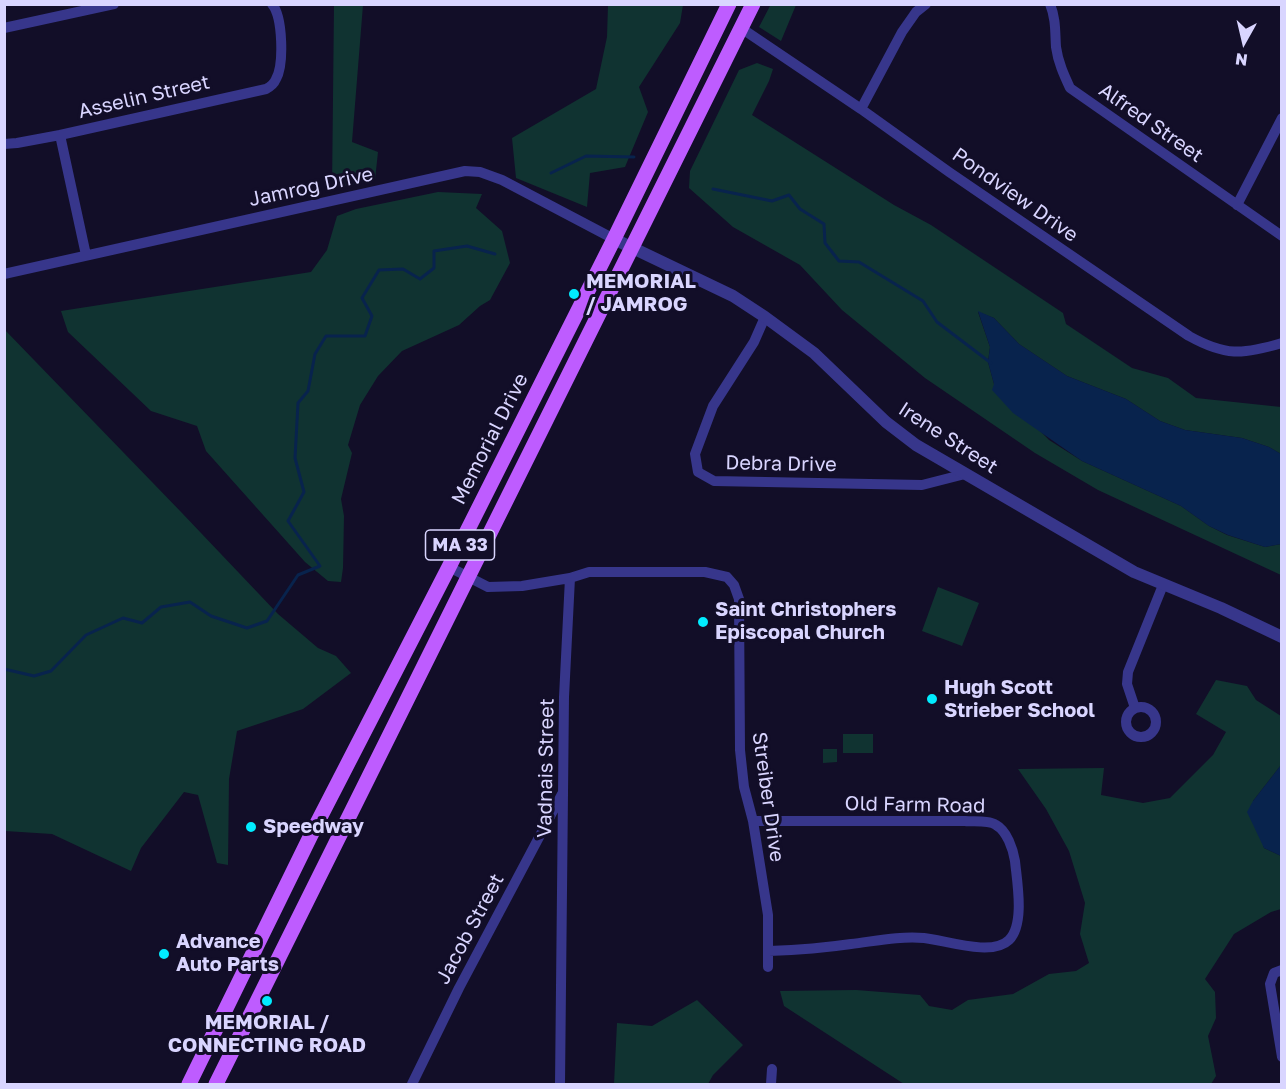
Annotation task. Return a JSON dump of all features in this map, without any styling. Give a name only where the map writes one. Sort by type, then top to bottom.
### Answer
[{"type":"main road","name":"Memorial Drive","points":[[189,1084],[311,835],[614,239],[729,4]]},
{"type":"main road","name":"Memorial Drive","points":[[216,1084],[753,4]]},
{"type":"street","points":[[4,28],[114,4]]},
{"type":"street","name":"Asselin Street","points":[[86,255],[60,135],[266,89],[277,79],[279,59],[280,23],[272,4]]},
{"type":"street","points":[[861,109],[902,32],[916,12],[926,4]]},
{"type":"street","name":"Alfred Street","points":[[1050,4],[1055,17],[1056,49],[1070,88],[1281,237]]},
{"type":"street","name":"Pondview Drive","points":[[741,28],[1199,342],[1209,347],[1232,352],[1251,352],[1281,343]]},
{"type":"street","points":[[1237,205],[1281,122]]},
{"type":"street","points":[[4,144],[60,135]]},
{"type":"street","name":"Jamrog Drive","points":[[4,274],[472,171],[502,180],[614,239]]},
{"type":"street","name":"Irene Street","points":[[614,239],[733,296],[765,317],[814,353],[886,422],[916,445],[1101,554],[1163,585],[1221,608],[1281,637]]},
{"type":"street","name":"Debra Drive","points":[[765,317],[754,342],[713,406],[695,454],[699,472],[714,481],[922,485],[965,474]]},
{"type":"street","points":[[449,567],[488,587],[522,586],[570,578]]},
{"type":"street","name":"Streiber Drive","points":[[570,578],[589,572],[705,572],[727,577],[734,585],[740,600],[740,750],[744,787],[753,821],[768,915],[768,967]]},
{"type":"street","name":"Vadnais Street","points":[[560,1084],[564,697],[570,578]]},
{"type":"street","points":[[1135,708],[1127,684],[1128,672],[1163,585]]},
{"type":"street","name":"Jacob Street","points":[[412,1084],[459,988],[563,793]]},
{"type":"street","name":"Old Farm Road","points":[[753,821],[965,821],[996,824],[1005,833],[1013,852],[1017,881],[1019,903],[1015,932],[1007,942],[993,948],[926,938],[898,937],[806,950],[769,951]]},
{"type":"street","points":[[1281,970],[1274,973],[1270,984],[1281,1057]]},
{"type":"street","points":[[771,1084],[772,1069]]},
{"type":"green space","points":[[771,4],[796,5],[781,41],[759,27]]},
{"type":"green space","points":[[334,5],[363,5],[352,142],[378,152],[375,180],[332,189]]},
{"type":"green space","points":[[608,5],[683,5],[680,23],[639,87],[648,112],[625,167],[590,173],[587,207],[516,178],[512,138],[596,89],[607,37]]},
{"type":"green space","points":[[757,63],[773,69],[752,115],[894,205],[931,225],[1063,313],[1066,324],[1132,368],[1168,378],[1196,398],[1281,407],[1281,454],[1269,447],[1242,438],[1185,430],[1160,421],[1126,399],[1067,376],[1019,344],[994,318],[978,312],[990,347],[988,362],[994,384],[1049,440],[1082,461],[1181,506],[1209,526],[1227,535],[1265,547],[1281,544],[1281,575],[1098,490],[1035,453],[925,378],[842,310],[800,265],[733,227],[689,188],[690,171],[739,70]]},
{"type":"green space","points":[[438,192],[482,194],[476,208],[502,231],[510,263],[490,300],[459,325],[402,351],[378,376],[360,405],[348,445],[352,453],[341,499],[344,516],[341,582],[328,581],[305,562],[206,451],[197,426],[151,411],[68,332],[61,311],[311,272],[327,250],[337,216],[356,209]]},
{"type":"green space","points":[[5,330],[278,614],[318,648],[336,656],[351,673],[303,709],[237,731],[229,779],[228,865],[217,863],[198,795],[184,792],[141,848],[131,871],[52,834],[5,831]]},
{"type":"green space","points":[[938,587],[979,603],[962,646],[922,631]]},
{"type":"green space","points":[[1216,680],[1247,686],[1256,700],[1281,716],[1281,765],[1253,801],[1264,848],[1281,856],[1281,909],[1271,912],[1234,934],[1205,979],[1215,992],[1216,1018],[1208,1036],[1216,1076],[1211,1084],[904,1084],[784,1006],[780,991],[856,990],[920,995],[929,1006],[952,1010],[968,1000],[1013,994],[1049,974],[1076,971],[1089,963],[1080,934],[1085,903],[1069,851],[1046,809],[1018,769],[1104,768],[1101,795],[1143,803],[1170,798],[1213,755],[1226,732],[1196,714]]},
{"type":"green space","points":[[843,734],[873,734],[873,753],[843,753]]},
{"type":"green space","points":[[823,749],[837,749],[837,762],[823,763]]},
{"type":"green space","points":[[697,1000],[743,1045],[713,1075],[708,1084],[614,1084],[617,1023],[652,1026]]},
{"type":"water","points":[[978,311],[994,318],[1019,344],[1067,376],[1126,399],[1160,421],[1185,430],[1242,438],[1269,447],[1281,454],[1281,544],[1265,547],[1209,526],[1181,506],[1082,461],[1013,413],[992,390],[994,384],[988,362],[990,347]]},
{"type":"water","points":[[1281,765],[1281,856],[1264,848],[1247,812]]},
{"type":"waterway","points":[[551,173],[586,156],[634,157]]},
{"type":"waterway","points":[[713,189],[772,201],[789,195],[800,209],[824,224],[825,243],[839,261],[859,262],[923,301],[937,322],[991,363]]},
{"type":"waterway","points":[[4,669],[34,676],[51,671],[86,635],[123,618],[142,623],[161,607],[190,602],[211,616],[247,628],[267,621],[298,575],[320,566],[288,521],[304,492],[295,458],[298,403],[308,391],[315,354],[326,336],[365,336],[372,316],[362,298],[379,270],[403,269],[420,279],[434,268],[434,251],[467,246],[495,254]]},
{"type":"place","name":"MEMORIAL / JAMROG","points":[[574,294]]},
{"type":"place","name":"Saint Christophers Episcopal Church","points":[[703,622]]},
{"type":"place","name":"Hugh Scott Strieber School","points":[[932,699]]},
{"type":"place","name":"Speedway","points":[[251,827]]},
{"type":"place","name":"Advance Auto Parts","points":[[164,954]]},
{"type":"place","name":"MEMORIAL / CONNECTING ROAD","points":[[267,1001]]}]
